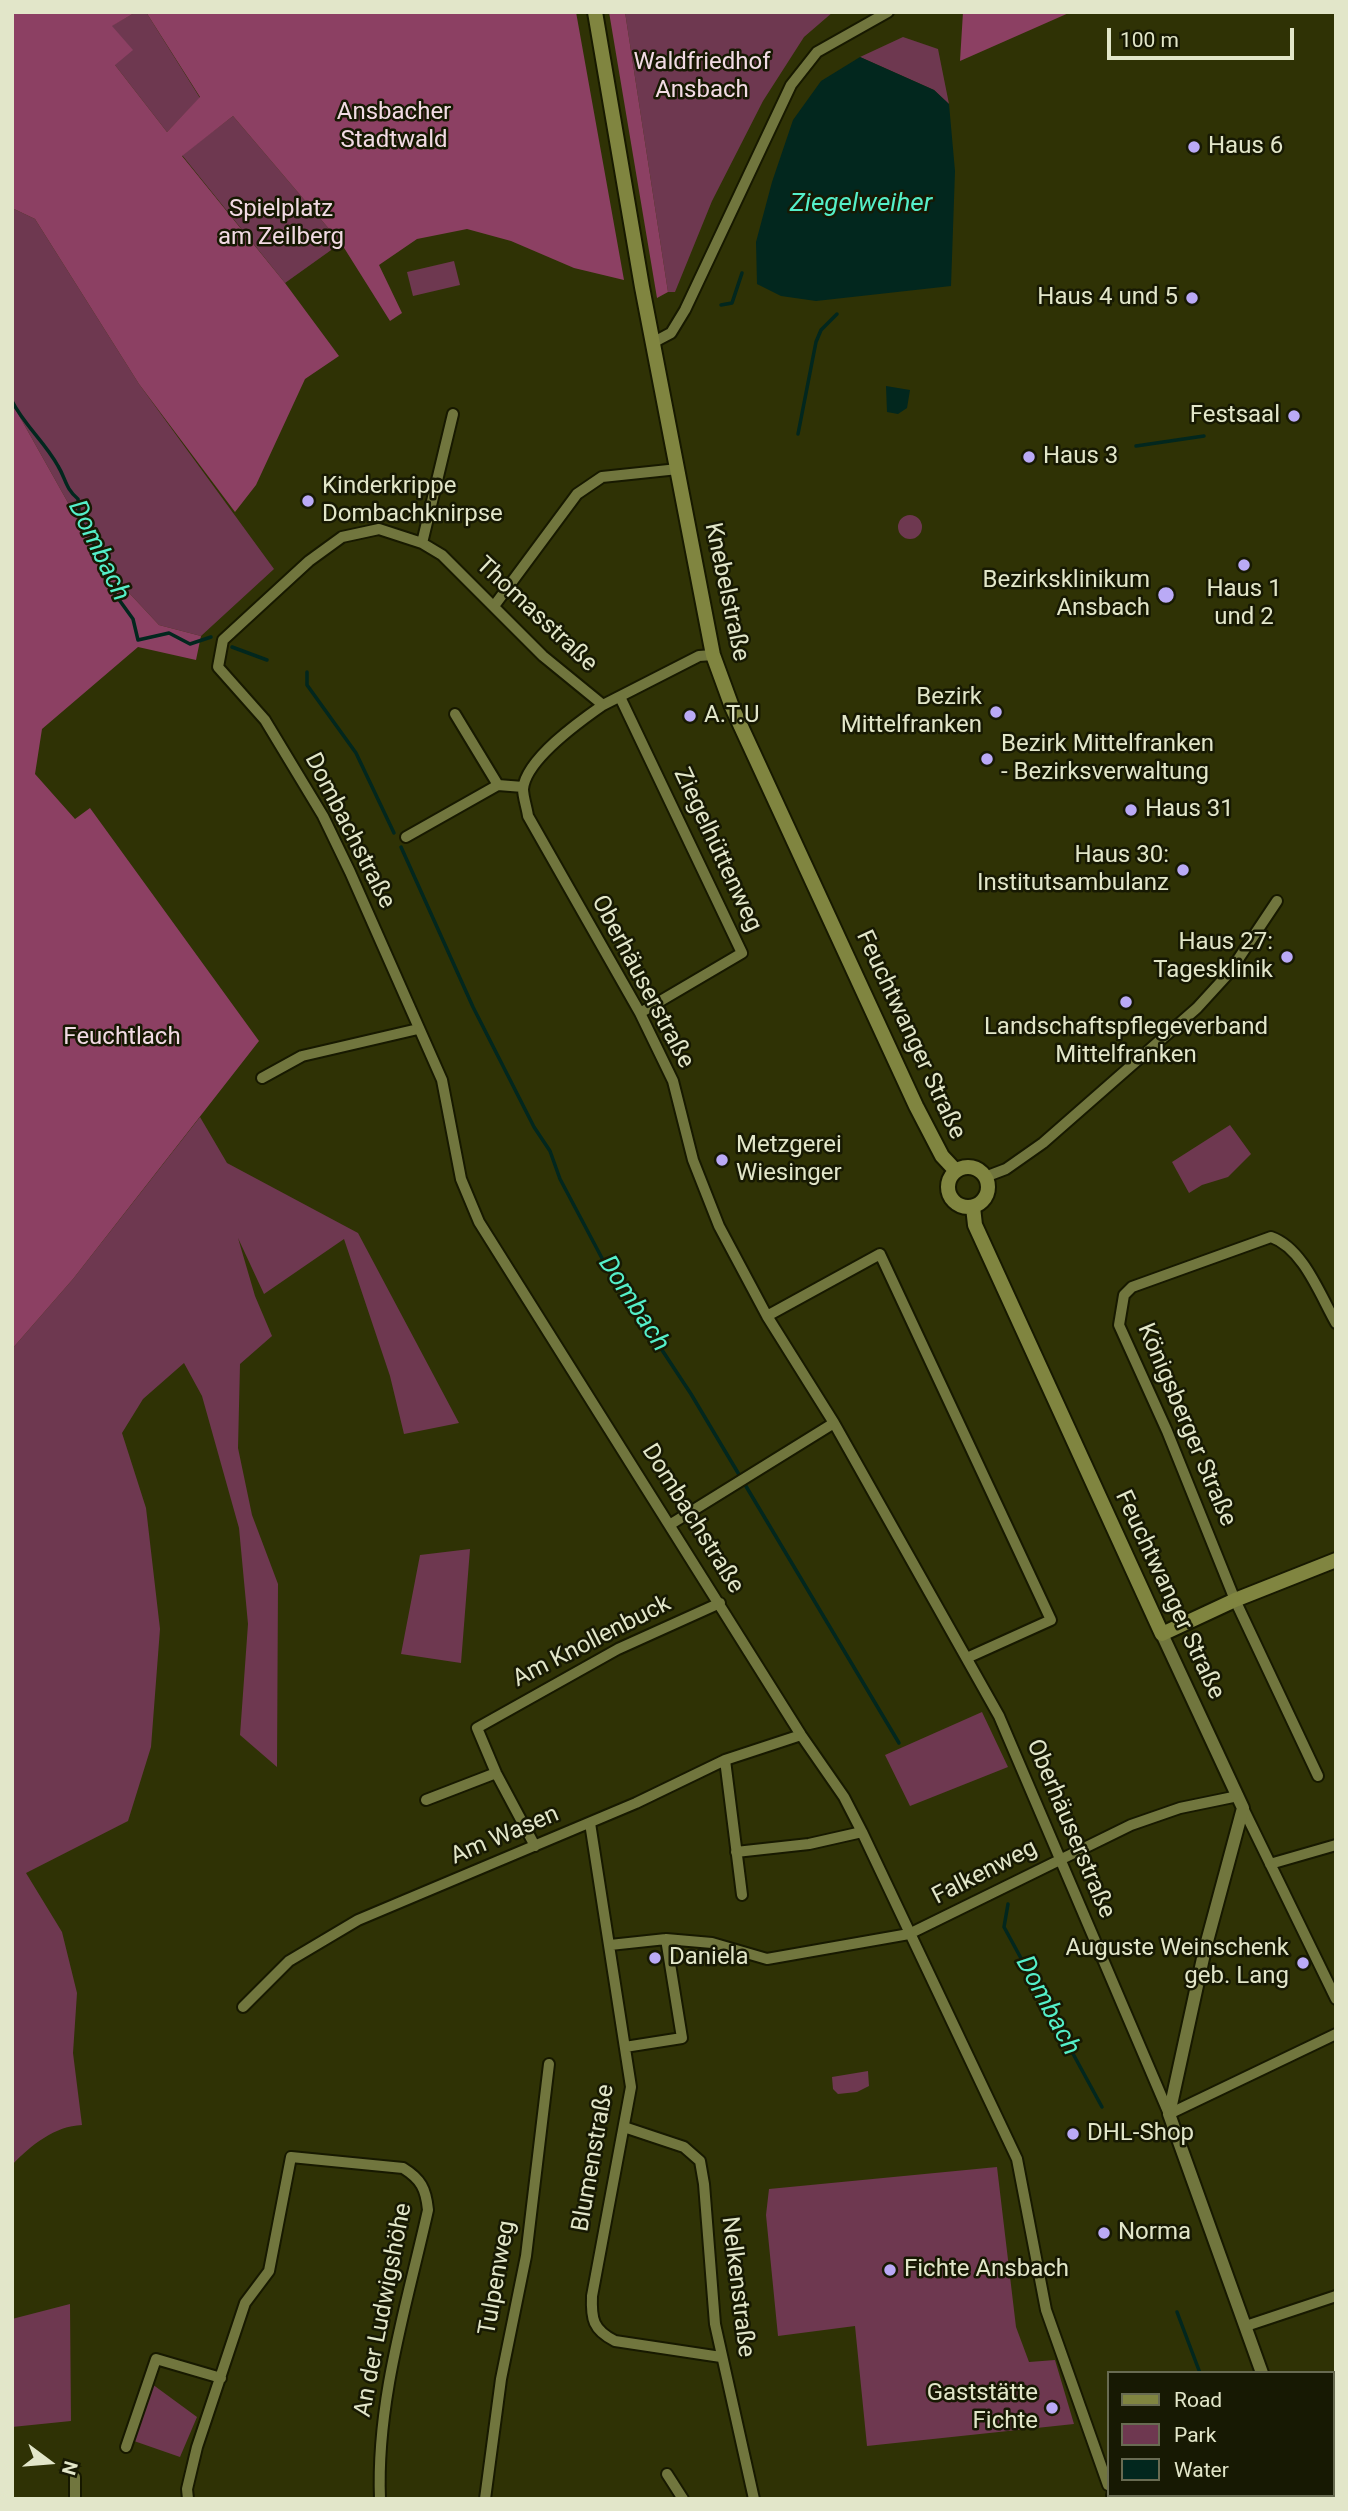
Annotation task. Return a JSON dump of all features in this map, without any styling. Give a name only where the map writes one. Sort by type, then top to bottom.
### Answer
[{"type":"main road","name":"Knebelstraße","points":[[595,12],[638,258],[713,654],[732,707],[828,915]]},
{"type":"main road","name":"Feuchtwanger Straße","points":[[828,915],[916,1106],[942,1156],[956,1171]]},
{"type":"main road","points":[[975,1168],[985,1177],[988,1191],[985,1198],[973,1207],[959,1206],[950,1196],[948,1182],[956,1171],[975,1168]]},
{"type":"main road","name":"Feuchtwanger Straße","points":[[973,1207],[975,1225],[1162,1634]]},
{"type":"main road","points":[[1162,1634],[1235,1600],[1336,1560]]},
{"type":"street","points":[[654,342],[671,332],[685,310],[791,85],[817,52],[888,12]]},
{"type":"street","points":[[422,543],[453,414]]},
{"type":"street","points":[[494,606],[577,494],[602,477],[678,469]]},
{"type":"street","name":"Thomasstraße","points":[[218,667],[223,640],[309,561],[342,537],[379,529],[422,543],[442,555],[543,656],[603,705],[699,656],[713,654]]},
{"type":"street","name":"Dombachstraße","points":[[218,667],[265,720],[323,816],[442,1080],[461,1179],[479,1222],[801,1735],[845,1797],[1017,2159],[1046,2310],[1106,2479]]},
{"type":"street","name":"Ziegelhüttenweg","points":[[620,697],[742,953],[640,1013]]},
{"type":"street","points":[[406,837],[498,785],[523,788],[540,758],[555,742],[570,727],[603,705]]},
{"type":"street","points":[[456,714],[498,785]]},
{"type":"street","name":"Oberhäuserstraße","points":[[523,788],[528,816],[539,838],[640,1013],[673,1081],[693,1160],[719,1226],[767,1316],[834,1423],[969,1657],[999,1716],[1169,2114],[1261,2371]]},
{"type":"street","points":[[985,1177],[1006,1169],[1043,1143],[1197,1008],[1229,973],[1278,901]]},
{"type":"street","points":[[262,1078],[302,1056],[418,1029]]},
{"type":"street","name":"Königsberger Straße","points":[[1318,1776],[1235,1600],[1167,1431],[1119,1325],[1124,1295],[1132,1287],[1271,1237],[1284,1241],[1299,1259],[1336,1323]]},
{"type":"street","points":[[767,1316],[880,1254],[1051,1620],[969,1657]]},
{"type":"street","points":[[671,1524],[834,1423]]},
{"type":"street","name":"Am Knollenbuck","points":[[496,1773],[477,1728],[618,1649],[720,1603]]},
{"type":"street","name":"Feuchtwanger Straße","points":[[1162,1634],[1336,1999]]},
{"type":"street","name":"Am Wasen","points":[[243,2007],[289,1961],[358,1920],[590,1823],[725,1760],[801,1735]]},
{"type":"street","points":[[725,1760],[742,1895]]},
{"type":"street","points":[[426,1800],[496,1773],[535,1846]]},
{"type":"street","points":[[1169,2114],[1240,1802]]},
{"type":"street","name":"Falkenweg","points":[[610,1945],[666,1939],[712,1943],[767,1959],[909,1934],[1000,1892],[1131,1825],[1180,1808],[1240,1802]]},
{"type":"street","name":"Blumenstraße","points":[[590,1823],[631,2087],[594,2283],[592,2319],[600,2333],[615,2341],[721,2357]]},
{"type":"street","points":[[736,1852],[809,1844],[862,1832]]},
{"type":"street","points":[[1270,1864],[1336,1846]]},
{"type":"street","points":[[625,2047],[682,2038],[666,1939]]},
{"type":"street","points":[[1169,2114],[1336,2034]]},
{"type":"street","name":"Tulpenweg","points":[[485,2499],[501,2379],[526,2256],[549,2064]]},
{"type":"street","name":"Nelkenstraße","points":[[624,2127],[684,2147],[699,2161],[721,2357],[733,2393],[754,2499]]},
{"type":"street","name":"An der Ludwigshöhe","points":[[220,2378],[245,2304],[269,2271],[291,2157],[403,2168],[417,2176],[426,2191],[428,2210],[384,2412],[379,2469],[380,2499]]},
{"type":"street","points":[[1246,2326],[1336,2296]]},
{"type":"street","points":[[126,2447],[156,2359],[220,2378],[197,2447],[187,2489],[188,2499]]},
{"type":"street","points":[[667,2474],[683,2499]]},
{"type":"street","points":[[75,2477],[75,2499]]},
{"type":"green space","name":"Ansbacher Stadtwald","points":[[12,12],[136,12],[112,26],[133,50],[115,65],[167,132],[200,97],[146,12],[576,12],[624,280],[574,268],[511,241],[467,229],[417,239],[379,265],[402,313],[390,321],[341,243],[233,116],[182,156],[285,283],[339,356],[305,379],[256,485],[235,512],[139,384],[35,219],[12,208]]},
{"type":"green space","points":[[136,12],[146,12],[200,98],[167,132],[115,65],[111,26]]},
{"type":"green space","points":[[609,12],[625,12],[668,292],[657,298]]},
{"type":"green space","name":"Waldfriedhof Ansbach","points":[[625,12],[833,12],[804,37],[763,101],[712,201],[675,292],[668,292]]},
{"type":"green space","points":[[963,12],[1071,12],[960,61]]},
{"type":"green space","points":[[903,37],[938,49],[949,104],[934,90],[860,57]]},
{"type":"green space","name":"Spielplatz am Zeilberg","points":[[233,116],[341,243],[285,283],[182,155]]},
{"type":"green space","points":[[12,208],[35,219],[139,384],[274,569],[201,636],[159,625],[103,565],[12,403]]},
{"type":"green space","points":[[454,261],[460,285],[413,296],[407,272]]},
{"type":"green space","name":"Feuchtlach","points":[[12,403],[103,565],[159,625],[201,636],[196,660],[138,647],[42,729],[35,774],[75,819],[90,808],[259,1041],[73,1279],[12,1349]]},
{"type":"green space","points":[[910,515],[919,518],[922,527],[919,536],[910,539],[901,536],[898,527],[901,518]]},
{"type":"green space","points":[[200,1117],[227,1163],[358,1233],[459,1423],[404,1434],[390,1376],[344,1239],[264,1294],[238,1238],[255,1296],[272,1336],[240,1364],[238,1448],[252,1515],[278,1584],[277,1767],[240,1735],[248,1624],[239,1528],[202,1396],[184,1363],[143,1399],[122,1433],[146,1508],[160,1629],[151,1747],[128,1821],[26,1873],[62,1932],[77,1993],[73,2053],[82,2125],[62,2129],[44,2138],[12,2165],[12,1349],[73,1279]]},
{"type":"green space","points":[[1230,1125],[1251,1154],[1228,1177],[1202,1185],[1189,1193],[1172,1162]]},
{"type":"green space","points":[[470,1549],[461,1663],[401,1654],[420,1555]]},
{"type":"green space","points":[[982,1712],[1008,1767],[910,1806],[885,1755]]},
{"type":"green space","points":[[868,2071],[869,2086],[857,2092],[838,2094],[833,2089],[832,2077]]},
{"type":"green space","name":"Fichte Ansbach","points":[[997,2167],[1016,2327],[1029,2362],[1055,2360],[1074,2424],[867,2446],[855,2326],[778,2336],[766,2215],[769,2189]]},
{"type":"green space","points":[[70,2304],[71,2421],[12,2427],[12,2319]]},
{"type":"green space","points":[[152,2384],[197,2417],[180,2457],[134,2441]]},
{"type":"water","name":"Ziegelweiher","points":[[860,57],[934,90],[949,104],[955,171],[951,286],[816,301],[781,296],[757,284],[756,242],[772,182],[793,120],[821,81]]},
{"type":"water","points":[[886,386],[910,390],[907,408],[898,414],[887,412]]},
{"type":"waterway","points":[[721,305],[732,303],[742,273]]},
{"type":"waterway","points":[[798,434],[816,342],[821,330],[837,314]]},
{"type":"waterway","name":"Dombach","points":[[12,401],[53,457],[68,487],[78,499],[80,522],[90,532],[107,583],[133,619],[138,640],[169,633],[190,644],[211,637]]},
{"type":"waterway","points":[[1136,446],[1204,436]]},
{"type":"waterway","name":"Dombach","points":[[232,647],[267,660]]},
{"type":"waterway","name":"Dombach","points":[[307,672],[307,685],[356,753],[394,833]]},
{"type":"waterway","name":"Dombach","points":[[401,847],[473,1007],[534,1127],[550,1151],[560,1179],[604,1262],[691,1394],[899,1743]]},
{"type":"waterway","name":"Dombach","points":[[1008,1904],[1004,1927],[1102,2107]]},
{"type":"waterway","name":"Dombach","points":[[1177,2312],[1199,2371]]},
{"type":"place","name":"Haus 6","points":[[1194,147]]},
{"type":"place","name":"Haus 4 und 5","points":[[1192,298]]},
{"type":"place","name":"Festsaal","points":[[1294,416]]},
{"type":"place","name":"Haus 3","points":[[1029,457]]},
{"type":"place","name":"Kinderkrippe Dombachknirpse","points":[[308,501]]},
{"type":"place","name":"Haus 1 und 2","points":[[1244,565]]},
{"type":"place","name":"Bezirksklinikum Ansbach","points":[[1166,595]]},
{"type":"place","name":"Bezirk Mittelfranken","points":[[996,712]]},
{"type":"place","name":"A.T.U","points":[[690,716]]},
{"type":"place","name":"Bezirk Mittelfranken - Bezirksverwaltung","points":[[987,759]]},
{"type":"place","name":"Haus 31","points":[[1131,810]]},
{"type":"place","name":"Haus 30: Institutsambulanz","points":[[1183,870]]},
{"type":"place","name":"Haus 27: Tagesklinik","points":[[1287,957]]},
{"type":"place","name":"Landschaftspflegeverband Mittelfranken","points":[[1126,1002]]},
{"type":"place","name":"Metzgerei Wiesinger","points":[[722,1160]]},
{"type":"place","name":"Daniela","points":[[655,1958]]},
{"type":"place","name":"Auguste Weinschenk geb. Lang","points":[[1303,1963]]},
{"type":"place","name":"DHL-Shop","points":[[1073,2134]]},
{"type":"place","name":"Norma","points":[[1104,2233]]},
{"type":"place","name":"Fichte Ansbach","points":[[890,2270]]},
{"type":"place","name":"Gaststätte Fichte","points":[[1052,2408]]}]
